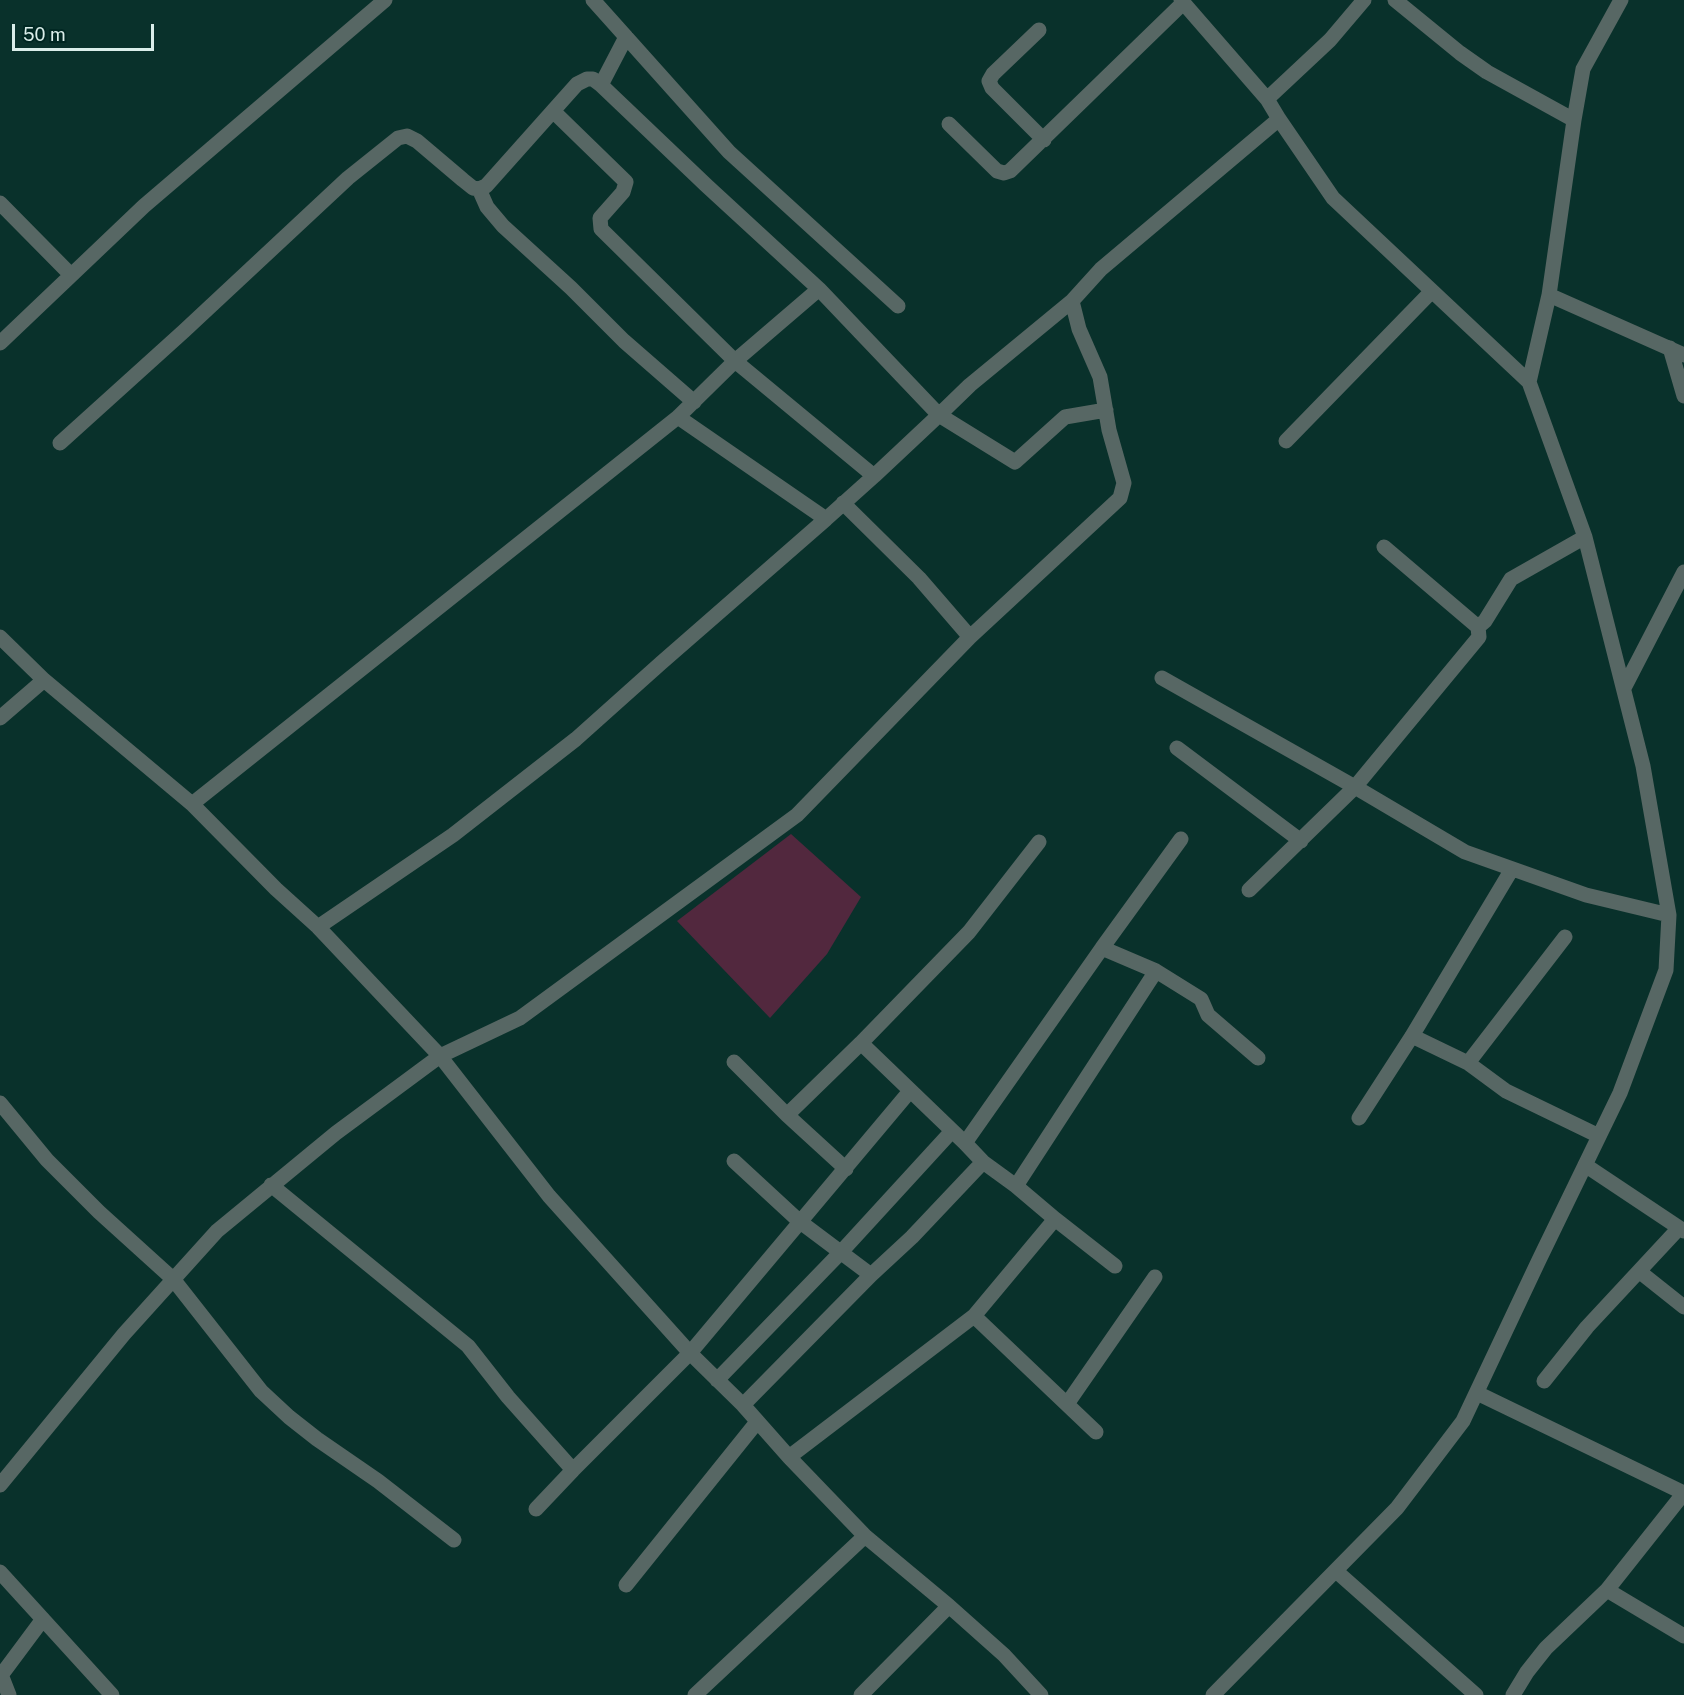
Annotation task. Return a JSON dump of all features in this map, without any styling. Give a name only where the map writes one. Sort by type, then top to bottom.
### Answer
[{"type":"street","points":[[0,343],[144,206],[385,0]]},
{"type":"street","points":[[593,0],[729,152],[898,306]]},
{"type":"street","points":[[1267,99],[1330,40],[1364,0]]},
{"type":"street","points":[[1395,0],[1487,72],[1574,120]]},
{"type":"street","points":[[1529,382],[1549,295],[1583,69],[1621,0]]},
{"type":"street","points":[[949,124],[997,171],[1004,173],[1010,171],[1182,2],[1267,99],[1333,198],[1529,382],[1585,537],[1643,766],[1669,915],[1666,970],[1620,1093],[1463,1421],[1397,1508],[1213,1695]]},
{"type":"street","points":[[1039,30],[993,74],[989,81],[992,88],[1044,140]]},
{"type":"street","points":[[601,85],[626,38]]},
{"type":"street","points":[[60,443],[184,331],[348,177],[398,138],[406,136],[417,141],[473,188],[479,189],[486,186],[577,84],[587,79],[593,79],[601,85],[819,289],[939,415],[1015,462],[1065,417],[1106,411]]},
{"type":"street","points":[[553,111],[626,182],[623,192],[600,218],[601,229],[735,361],[874,476]]},
{"type":"street","points":[[318,927],[453,835],[576,739],[843,504],[970,385],[1072,301],[1101,269],[1279,119]]},
{"type":"street","points":[[479,189],[487,207],[503,226],[571,288],[624,341],[694,402]]},
{"type":"street","points":[[0,203],[71,275]]},
{"type":"street","points":[[192,804],[678,417],[735,361],[819,289]]},
{"type":"street","points":[[1286,441],[1432,291]]},
{"type":"street","points":[[1549,295],[1677,352],[1684,396]]},
{"type":"street","points":[[0,1485],[124,1334],[217,1231],[336,1133],[440,1056],[520,1018],[797,815],[970,637],[1120,498],[1124,483],[1100,377],[1079,329],[1072,301]]},
{"type":"street","points":[[678,417],[826,519]]},
{"type":"street","points":[[843,504],[919,578],[970,637]]},
{"type":"street","points":[[1478,627],[1485,621],[1511,579],[1585,537]]},
{"type":"street","points":[[1249,890],[1355,787],[1479,637],[1478,627],[1384,547]]},
{"type":"street","points":[[1624,688],[1684,572]]},
{"type":"street","points":[[0,637],[44,680],[192,804],[276,889],[318,927],[440,1056],[549,1196],[690,1353],[743,1405],[865,1536],[1004,1655],[1041,1695]]},
{"type":"street","points":[[1162,678],[1465,852],[1586,895],[1669,915]]},
{"type":"street","points":[[0,718],[44,680]]},
{"type":"street","points":[[1177,748],[1301,841]]},
{"type":"street","points":[[965,1143],[1181,838]]},
{"type":"street","points":[[787,1115],[969,932],[1039,842]]},
{"type":"street","points":[[1359,1118],[1412,1036],[1512,869]]},
{"type":"street","points":[[1468,1063],[1565,936]]},
{"type":"street","points":[[1102,948],[1156,971],[1202,999],[1208,1015],[1258,1058]]},
{"type":"street","points":[[1016,1186],[1156,971]]},
{"type":"street","points":[[1412,1036],[1468,1063],[1506,1091],[1599,1136]]},
{"type":"street","points":[[861,1043],[983,1162],[1115,1266]]},
{"type":"street","points":[[734,1062],[846,1169]]},
{"type":"street","points":[[536,1509],[690,1353],[910,1091]]},
{"type":"street","points":[[0,1103],[48,1160],[91,1205],[173,1280],[261,1391],[289,1417],[454,1540]]},
{"type":"street","points":[[717,1380],[842,1251],[952,1131]]},
{"type":"street","points":[[734,1161],[799,1221],[872,1275]]},
{"type":"street","points":[[743,1405],[912,1237],[983,1162]]},
{"type":"street","points":[[1544,1382],[1587,1327],[1681,1230],[1585,1165]]},
{"type":"street","points":[[271,1185],[468,1346],[573,1470]]},
{"type":"street","points":[[789,1457],[974,1316],[1055,1219]]},
{"type":"street","points":[[1640,1272],[1684,1306]]},
{"type":"street","points":[[1067,1404],[1155,1277]]},
{"type":"street","points":[[974,1316],[1096,1432]]},
{"type":"street","points":[[1477,1392],[1684,1493],[1606,1590],[1546,1648],[1513,1695]]},
{"type":"street","points":[[626,1585],[757,1422]]},
{"type":"street","points":[[695,1695],[865,1536]]},
{"type":"street","points":[[1335,1571],[1476,1695]]},
{"type":"street","points":[[0,1572],[112,1695]]},
{"type":"street","points":[[1606,1590],[1684,1636]]},
{"type":"street","points":[[861,1695],[949,1606]]},
{"type":"street","points":[[9,1695],[1,1673],[43,1619]]},
{"type":"shaded area","points":[[791,834],[861,897],[827,954],[770,1018],[677,921]]}]
